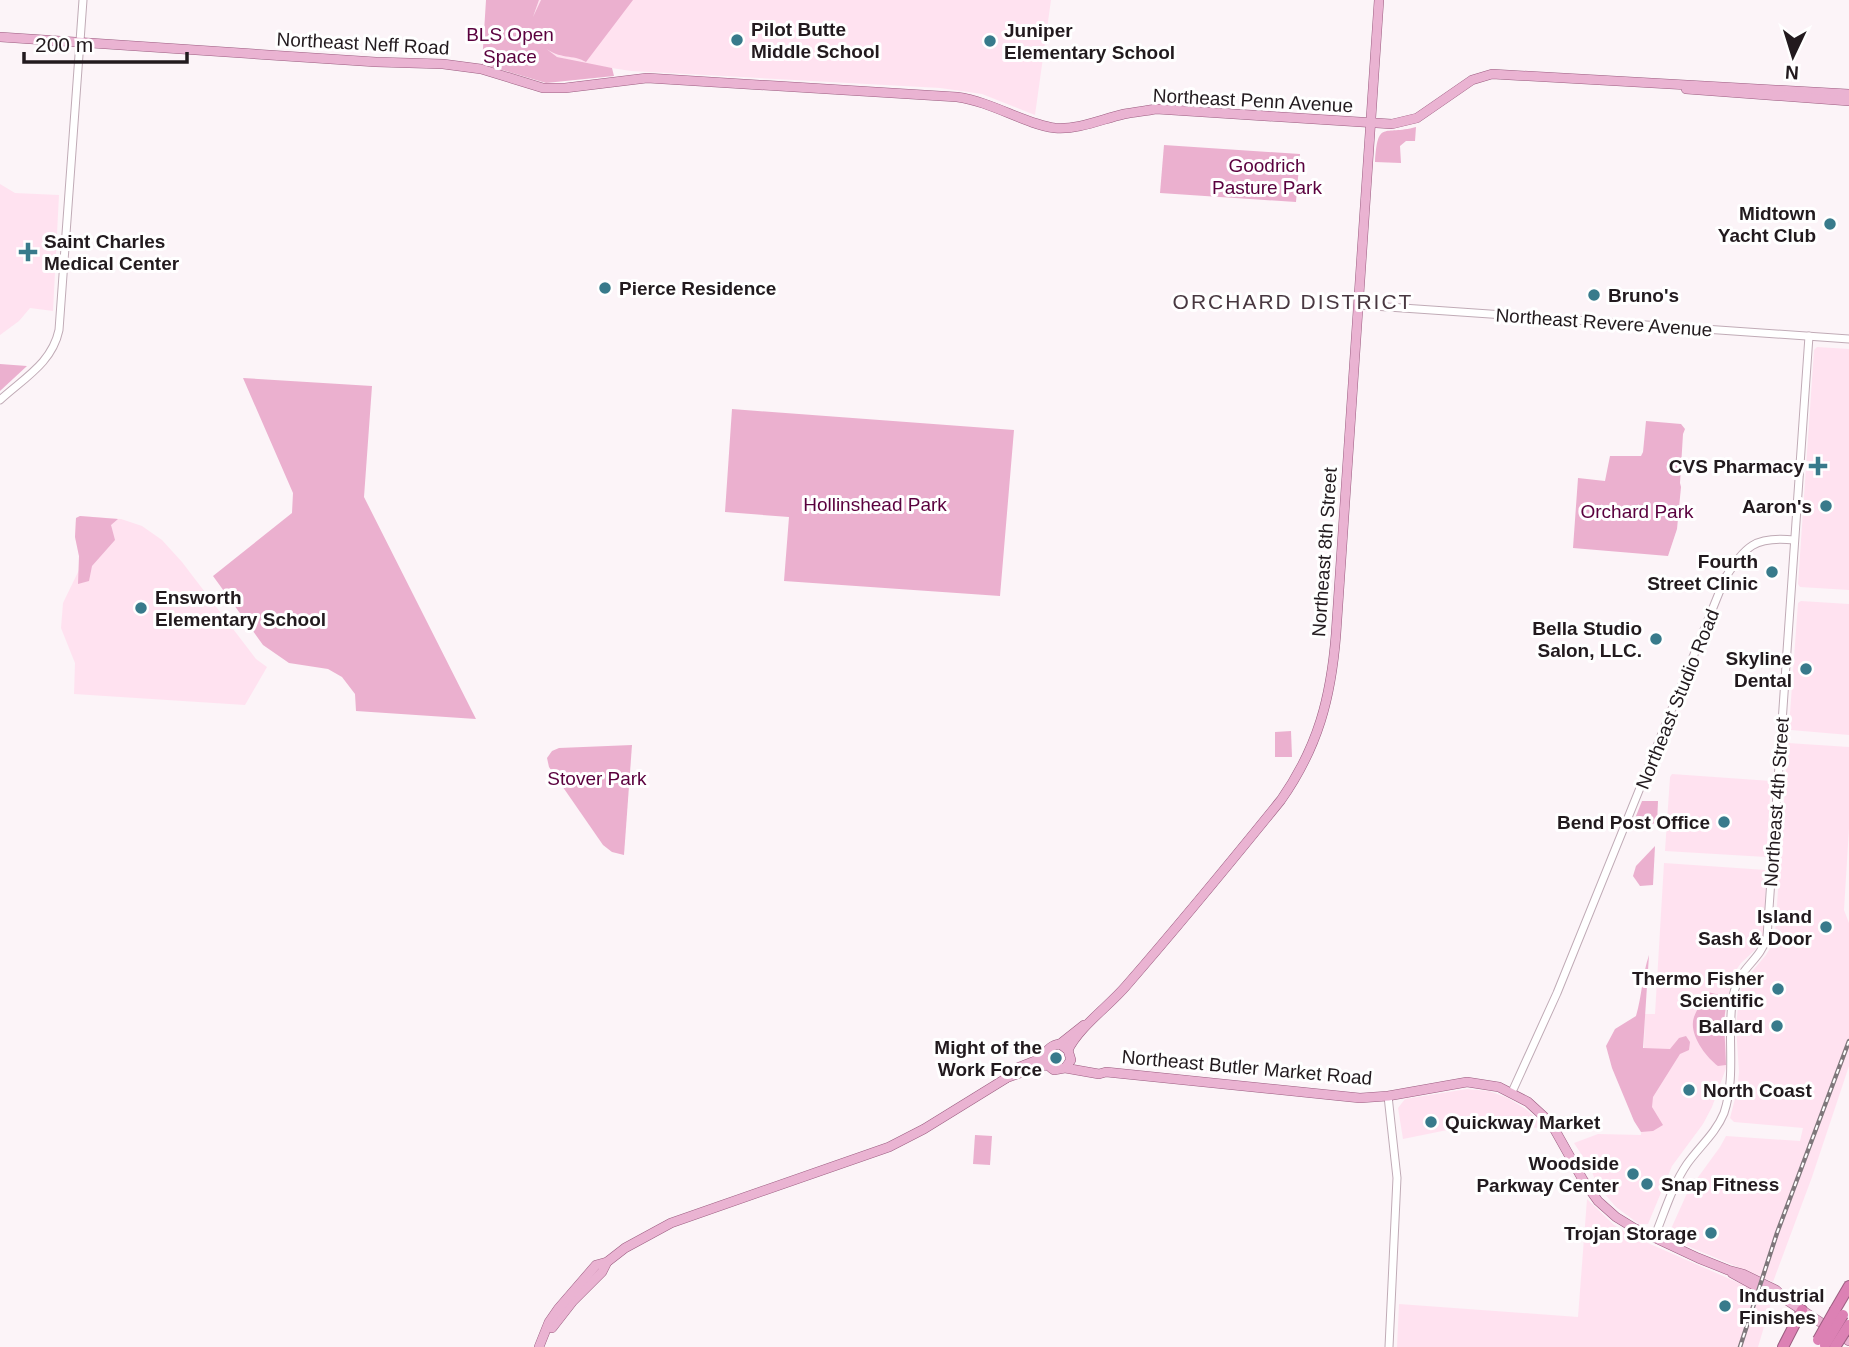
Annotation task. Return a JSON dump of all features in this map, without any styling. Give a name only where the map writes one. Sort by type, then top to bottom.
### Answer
[{"type":"highway","points":[[1824,1345],[1844,1314],[1849,1286]]},
{"type":"highway","points":[[1783,1347],[1802,1310]]},
{"type":"highway","points":[[1824,1345],[1844,1314]]},
{"type":"main road","name":"Northeast 8th Street","points":[[1046,1061],[1049,1048],[1064,1047],[1072,1041],[1124,989],[1281,800],[1303,766],[1327,706],[1335,656],[1379,0]]},
{"type":"main road","name":"Northeast Neff Road","points":[[0,37],[443,64],[481,69],[542,88],[565,88],[646,78],[973,100]]},
{"type":"main road","name":"Northeast Penn Avenue","points":[[973,100],[1042,125],[1058,128],[1156,109],[1392,124],[1417,118],[1472,80],[1492,74],[1598,80]]},
{"type":"main road","points":[[1598,80],[1849,94]]},
{"type":"main road","points":[[1598,80],[1616,85],[1849,101]]},
{"type":"main road","points":[[1064,1047],[1068,1064]]},
{"type":"main road","points":[[539,1347],[549,1331],[549,1322],[558,1309],[599,1268],[646,1235],[671,1223],[889,1147],[924,1129],[1005,1079],[1017,1068],[1046,1061]]},
{"type":"main road","name":"Northeast Butler Market Road","points":[[1046,1061],[1054,1070],[1068,1064],[1099,1073],[1345,1097],[1388,1096],[1467,1082],[1481,1082],[1511,1092],[1528,1102],[1551,1123],[1583,1180],[1604,1207],[1634,1228],[1785,1299],[1849,1341]]},
{"type":"street","points":[[0,400],[41,365],[56,345],[62,299],[83,0]]},
{"type":"street","name":"Northeast Revere Avenue","points":[[1359,305],[1849,339]]},
{"type":"street","name":"Northeast 4th Street","points":[[1654,1238],[1686,1165],[1723,1116],[1732,1070],[1730,1022],[1733,995],[1739,976],[1759,953],[1767,937],[1809,336]]},
{"type":"street","name":"Northeast Studio Road","points":[[1511,1092],[1557,993],[1725,578],[1736,561],[1755,543],[1775,538],[1794,540]]},
{"type":"street","points":[[1388,1096],[1397,1178],[1388,1347]]},
{"type":"shaded area","name":"Pilot Butte Middle School","points":[[539,0],[1051,0],[1035,115],[982,94],[940,88],[631,71],[586,64],[557,57],[541,45],[535,35],[533,17]]},
{"type":"shaded area","name":"Saint Charles Medical Center","points":[[0,184],[15,193],[59,195],[53,311],[30,308],[19,321],[0,335]]},
{"type":"shaded area","points":[[1817,347],[1849,349],[1849,590],[1800,587],[1798,584],[1814,350]]},
{"type":"shaded area","name":"Ensworth Elementary School","points":[[76,518],[121,519],[142,526],[162,540],[182,562],[256,659],[267,667],[245,705],[74,694],[75,663],[61,628],[63,603],[79,570],[75,537]]},
{"type":"shaded area","points":[[1798,603],[1849,604],[1849,735],[1791,730],[1789,727]]},
{"type":"shaded area","points":[[1788,743],[1849,747],[1849,828],[1844,910],[1849,923],[1849,1066],[1773,1282],[1678,1242],[1676,1234],[1670,1231],[1688,1191],[1726,1136],[1800,1141],[1803,1128],[1734,1122],[1730,1118],[1739,1072],[1736,1026],[1739,998],[1743,982],[1766,955],[1775,934]]},
{"type":"shaded area","points":[[1672,774],[1771,781],[1766,857],[1665,851]]},
{"type":"shaded area","points":[[1664,863],[1766,870],[1765,932],[1756,949],[1732,976],[1724,1021],[1726,1068],[1712,1107],[1672,1166],[1648,1224],[1639,1224],[1616,1207],[1597,1185],[1591,1169],[1574,1143],[1598,1134],[1641,1135],[1645,1014],[1655,1014]]},
{"type":"shaded area","points":[[1467,1089],[1489,1091],[1508,1098],[1527,1110],[1546,1128],[1467,1126],[1403,1139],[1398,1108],[1405,1099]]},
{"type":"shaded area","points":[[1587,1199],[1614,1225],[1632,1236],[1772,1300],[1758,1347],[1397,1347],[1399,1304],[1578,1317]]},
{"type":"green space","name":"BLS Open Space","points":[[486,0],[539,0],[533,17],[541,0],[633,0],[586,62],[555,54],[544,47],[557,57],[612,68],[614,76],[546,83],[482,64]]},
{"type":"green space","points":[[1416,127],[1415,141],[1406,141],[1400,146],[1401,163],[1375,162],[1381,134]]},
{"type":"green space","name":"Goodrich Pasture Park","points":[[1164,145],[1300,154],[1296,202],[1160,193]]},
{"type":"green space","points":[[0,364],[27,366],[0,391]]},
{"type":"green space","points":[[243,378],[372,386],[364,497],[476,719],[356,711],[355,694],[342,677],[328,669],[289,663],[263,645],[213,576],[292,513],[293,493]]},
{"type":"green space","name":"Hollinshead Park","points":[[732,409],[1014,430],[1000,596],[784,581],[789,517],[725,512]]},
{"type":"green space","name":"Orchard Park","points":[[1646,421],[1681,424],[1685,429],[1677,529],[1668,556],[1573,548],[1578,478],[1605,481],[1610,456],[1641,456]]},
{"type":"green space","points":[[76,518],[118,519],[111,525],[115,540],[92,566],[89,581],[78,584],[79,556],[75,537]]},
{"type":"green space","points":[[1291,731],[1292,757],[1275,757],[1275,732]]},
{"type":"green space","name":"Stover Park","points":[[632,745],[624,855],[612,852],[603,845],[549,767],[547,758],[552,751],[559,748]]},
{"type":"green space","points":[[1642,801],[1658,801],[1657,824],[1634,821]]},
{"type":"green space","points":[[1655,846],[1653,885],[1640,886],[1633,876],[1636,866]]},
{"type":"green space","points":[[1649,955],[1643,1048],[1670,1049],[1679,1038],[1686,1036],[1690,1042],[1689,1050],[1680,1054],[1653,1097],[1652,1107],[1663,1125],[1653,1131],[1641,1132],[1612,1068],[1606,1046],[1615,1029],[1636,1016]]},
{"type":"green space","points":[[1708,992],[1727,997],[1724,1021],[1726,1065],[1718,1066],[1708,1057],[1694,1031],[1694,1017]]},
{"type":"green space","points":[[975,1135],[992,1136],[990,1165],[973,1164]]},
{"type":"railway","points":[[1740,1347],[1777,1233],[1849,1041]]},
{"type":"place","name":"Pilot Butte Middle School","points":[[737,40]]},
{"type":"place","name":"Juniper Elementary School","points":[[990,41]]},
{"type":"place","name":"Midtown Yacht Club","points":[[1830,224]]},
{"type":"place","name":"Saint Charles Medical Center","points":[[28,252]]},
{"type":"place","name":"Pierce Residence","points":[[605,288]]},
{"type":"place","name":"Bruno's","points":[[1594,295]]},
{"type":"place","name":"CVS Pharmacy","points":[[1818,466]]},
{"type":"place","name":"Aaron's","points":[[1826,506]]},
{"type":"place","name":"Fourth Street Clinic","points":[[1772,572]]},
{"type":"place","name":"Ensworth Elementary School","points":[[141,608]]},
{"type":"place","name":"Bella Studio Salon, LLC.","points":[[1656,639]]},
{"type":"place","name":"Skyline Dental","points":[[1806,669]]},
{"type":"place","name":"Bend Post Office","points":[[1724,822]]},
{"type":"place","name":"Island Sash & Door","points":[[1826,927]]},
{"type":"place","name":"Thermo Fisher Scientific","points":[[1778,989]]},
{"type":"place","name":"Ballard","points":[[1777,1026]]},
{"type":"place","name":"Might of the Work Force","points":[[1056,1058]]},
{"type":"place","name":"North Coast","points":[[1689,1090]]},
{"type":"place","name":"Quickway Market","points":[[1431,1122]]},
{"type":"place","name":"Woodside Parkway Center","points":[[1633,1174]]},
{"type":"place","name":"Snap Fitness","points":[[1647,1184]]},
{"type":"place","name":"Trojan Storage","points":[[1711,1233]]},
{"type":"place","name":"Industrial Finishes","points":[[1725,1306]]},
{"type":"district","name":"ORCHARD DISTRICT","points":[[1293,302]]}]
